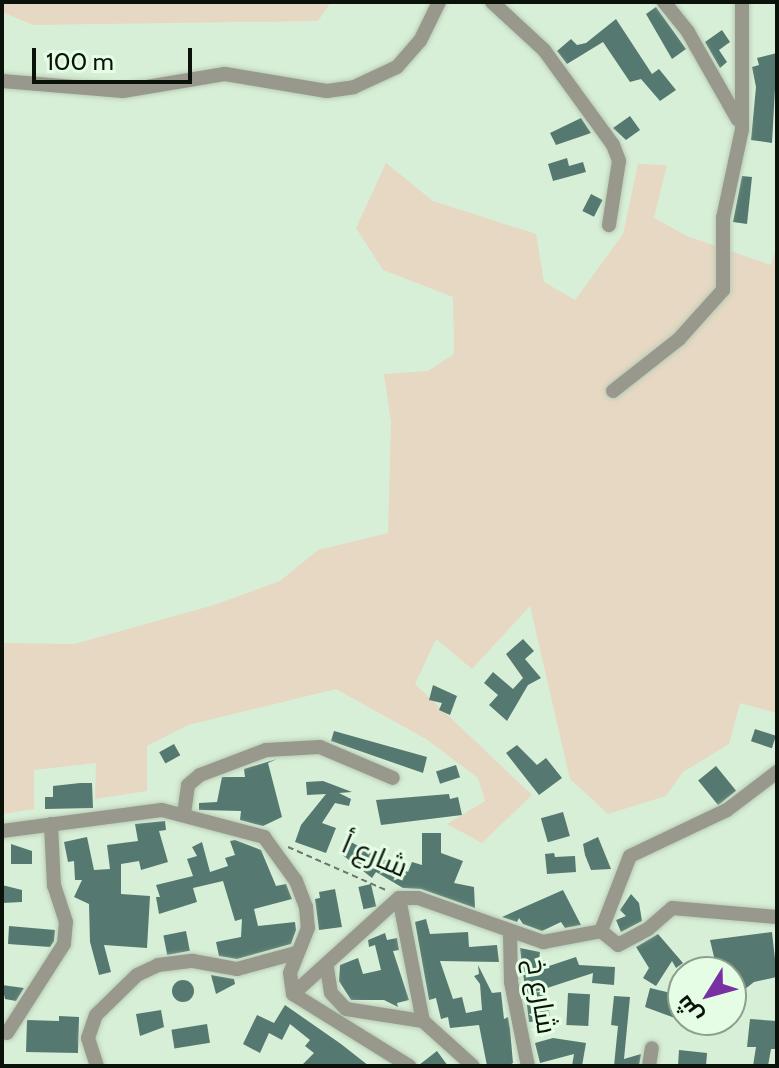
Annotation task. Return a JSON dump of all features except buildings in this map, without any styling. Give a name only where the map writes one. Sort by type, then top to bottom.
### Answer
[{"type":"street","points":[[2,81],[123,91],[225,74],[327,91],[354,87],[397,67],[420,41],[439,2]]},
{"type":"street","points":[[492,2],[544,50],[613,145],[619,161],[609,225]]},
{"type":"street","points":[[664,2],[688,32],[742,129]]},
{"type":"street","points":[[613,391],[679,339],[723,290],[723,218],[742,129],[742,2]]},
{"type":"street","points":[[184,814],[188,785],[200,775],[266,750],[320,747],[393,778]]},
{"type":"street","points":[[777,772],[727,810],[630,856],[601,931],[618,945],[648,929],[672,908],[777,917]]},
{"type":"street","points":[[2,831],[162,810],[264,837],[296,881],[306,907],[308,928],[290,973],[293,994]]},
{"type":"street","points":[[7,1033],[64,944],[66,922],[54,886],[51,824]]},
{"type":"street","points":[[293,994],[327,968],[399,898]]},
{"type":"street","points":[[399,898],[423,1021]]},
{"type":"street","name":"شارع أ","points":[[399,898],[418,898],[510,934],[543,942],[601,931]]},
{"type":"street","name":"شارع خ","points":[[510,934],[511,982],[528,1066]]},
{"type":"street","points":[[97,1066],[88,1038],[96,1015],[137,975],[158,965],[193,961],[237,969],[296,953]]},
{"type":"street","points":[[327,968],[331,993],[346,1009],[423,1021],[473,1066]]},
{"type":"street","points":[[293,994],[390,1050],[409,1066]]},
{"type":"street","points":[[649,1066],[652,1048]]},
{"type":"path","name":"شارع أ","points":[[264,837],[399,898]]},
{"type":"shaded area","points":[[2,2],[331,2],[318,21],[33,25],[2,12]]},
{"type":"shaded area","points":[[386,163],[433,201],[536,234],[544,282],[575,300],[623,234],[638,164],[667,165],[654,218],[687,236],[771,265],[777,246],[777,713],[740,703],[729,744],[683,772],[666,796],[608,814],[570,779],[530,606],[472,669],[436,639],[415,684],[532,795],[482,843],[447,824],[485,801],[478,778],[426,739],[336,689],[188,725],[147,746],[147,791],[95,799],[96,763],[34,770],[34,809],[2,814],[2,643],[74,644],[214,605],[280,581],[318,550],[388,533],[391,423],[384,374],[428,371],[454,354],[453,297],[383,270],[356,228]]}]
